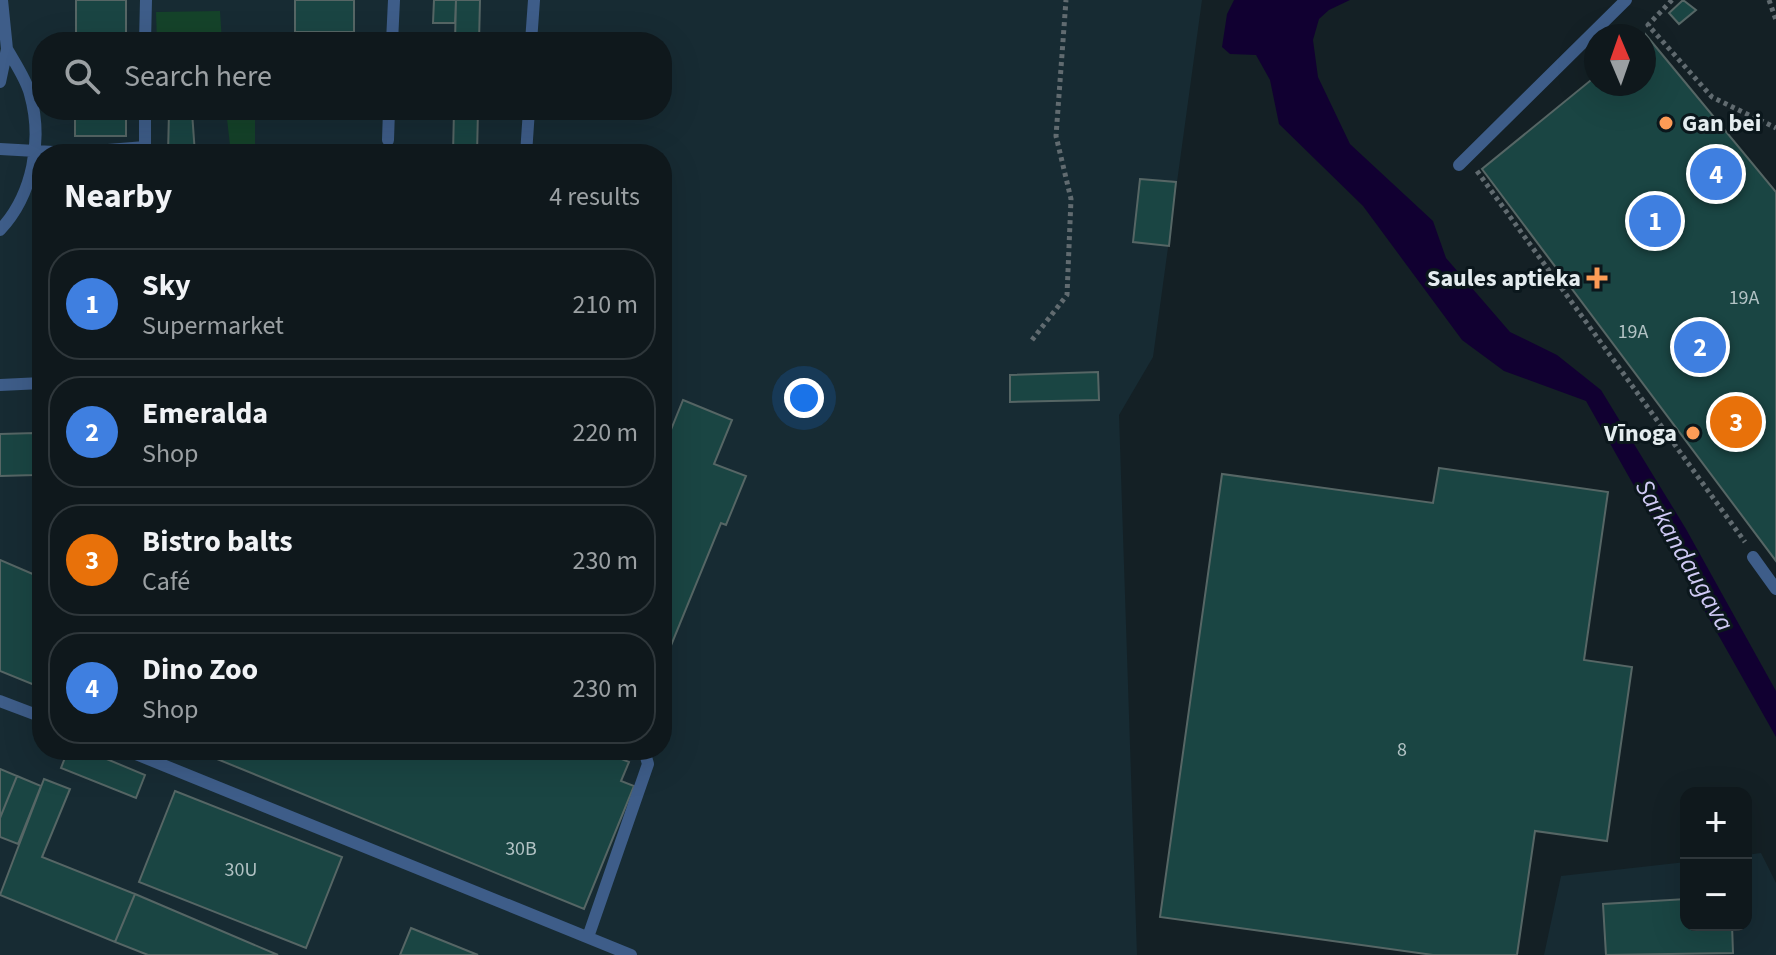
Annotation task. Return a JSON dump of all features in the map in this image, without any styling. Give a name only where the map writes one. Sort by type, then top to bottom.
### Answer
[{"type":"lane","points":[[0,82],[7,49],[2,0]]},
{"type":"lane","points":[[145,32],[146,0]]},
{"type":"lane","points":[[392,32],[394,0]]},
{"type":"lane","points":[[532,32],[534,0]]},
{"type":"lane","points":[[1463,161],[1626,0]]},
{"type":"lane","points":[[7,49],[30,94],[32,113]]},
{"type":"lane","points":[[33,120],[35,144]]},
{"type":"lane","points":[[145,120],[145,144]]},
{"type":"lane","points":[[388,140],[389,120]]},
{"type":"lane","points":[[527,144],[528,120]]},
{"type":"lane","points":[[0,149],[32,151]]},
{"type":"lane","points":[[0,230],[32,172]]},
{"type":"lane","points":[[0,385],[32,383]]},
{"type":"lane","points":[[1753,557],[1776,589]]},
{"type":"lane","points":[[0,701],[32,713]]},
{"type":"lane","points":[[151,760],[631,955]]},
{"type":"lane","points":[[588,937],[647,760]]},
{"type":"path","points":[[1032,340],[1067,295],[1071,199],[1056,136],[1066,0]]},
{"type":"path","points":[[1672,0],[1648,25],[1712,97],[1776,128]]},
{"type":"path","points":[[1769,0],[1776,20]]},
{"type":"path","points":[[1463,161],[1734,522],[1753,557]]},
{"type":"shaded area","points":[[0,0],[1202,0],[1153,357],[1119,415],[1137,955],[0,955]]},
{"type":"shaded area","points":[[1761,853],[1776,883],[1776,955],[1544,955],[1561,876],[1680,863],[1680,931],[1752,931],[1752,854]]},
{"type":"green space","points":[[220,11],[221,32],[157,32],[156,12]]},
{"type":"green space","points":[[227,120],[255,120],[255,144],[230,144]]},
{"type":"water","name":"Sarkandaugava","points":[[1234,0],[1350,0],[1329,10],[1319,19],[1313,40],[1318,77],[1350,144],[1433,221],[1446,258],[1510,332],[1557,355],[1601,390],[1686,529],[1776,691],[1776,737],[1586,401],[1504,371],[1462,340],[1363,206],[1279,124],[1270,80],[1256,55],[1230,54],[1222,47],[1227,14]]},
{"type":"building","points":[[76,0],[126,0],[126,32],[76,32]]},
{"type":"building","points":[[295,0],[354,0],[354,32],[295,32]]},
{"type":"building","points":[[434,0],[456,0],[455,23],[433,23]]},
{"type":"building","points":[[456,0],[480,0],[479,32],[455,32]]},
{"type":"building","points":[[1683,0],[1696,10],[1679,24],[1669,13]]},
{"type":"building","points":[[1656,47],[1776,192],[1776,561],[1482,169],[1584,86],[1584,96],[1656,96]]},
{"type":"building","points":[[75,120],[126,120],[126,136],[75,136]]},
{"type":"building","points":[[169,120],[193,120],[194,144],[168,144]]},
{"type":"building","points":[[454,120],[478,120],[477,144],[453,144]]},
{"type":"building","points":[[1140,179],[1176,182],[1169,246],[1133,242]]},
{"type":"building","points":[[1098,372],[1099,400],[1010,402],[1010,375]]},
{"type":"building","points":[[683,400],[732,420],[714,464],[746,476],[726,525],[721,523],[672,643],[672,427]]},
{"type":"building","points":[[32,433],[32,475],[0,476],[0,434]]},
{"type":"building","points":[[1439,468],[1608,492],[1584,660],[1632,667],[1607,841],[1535,831],[1517,955],[1433,955],[1160,917],[1222,474],[1433,503]]},
{"type":"building","points":[[0,560],[32,574],[32,684],[0,671]]},
{"type":"building","points":[[64,760],[109,760],[145,775],[136,798],[61,768]]},
{"type":"building","points":[[219,760],[624,760],[629,762],[621,781],[634,786],[584,909]]},
{"type":"building","points":[[0,769],[17,776],[0,818]]},
{"type":"building","points":[[17,776],[41,786],[18,844],[0,837],[0,818]]},
{"type":"building","points":[[44,779],[70,789],[42,857],[135,894],[115,942],[0,895]]},
{"type":"building","points":[[175,791],[342,857],[306,948],[139,882]]},
{"type":"building","points":[[135,894],[278,955],[148,955],[115,942]]},
{"type":"building","points":[[1680,899],[1680,931],[1732,931],[1733,953],[1606,955],[1603,904]]},
{"type":"building","points":[[411,928],[478,955],[400,955]]},
{"type":"place","name":"Gan bei","points":[[1666,123]]},
{"type":"place","name":"Dino Zoo","points":[[1716,174]]},
{"type":"place","name":"Sky","points":[[1655,221]]},
{"type":"place","name":"Saules aptieka","points":[[1597,278]]},
{"type":"place","name":"Emeralda","points":[[1700,347]]},
{"type":"place","name":"Bistro balts","points":[[1736,422]]},
{"type":"place","name":"Vīnoga","points":[[1693,433]]}]
